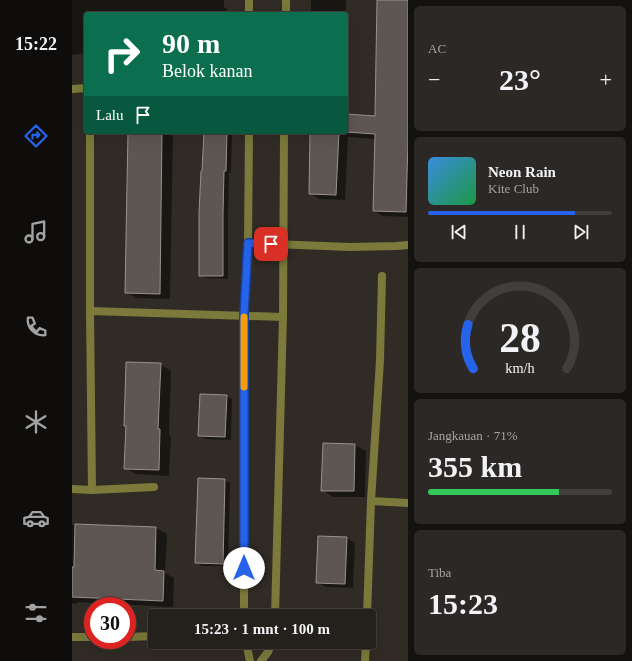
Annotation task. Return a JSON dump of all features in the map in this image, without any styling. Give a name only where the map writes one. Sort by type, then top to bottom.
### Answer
[{"type":"street","points":[[249,0],[249,12]]},
{"type":"street","points":[[286,0],[286,12]]},
{"type":"street","points":[[72,89],[84,88]]},
{"type":"street","points":[[90,134],[92,490]]},
{"type":"street","points":[[244,609],[244,315],[248,243],[249,134]]},
{"type":"street","points":[[275,609],[283,317],[284,134]]},
{"type":"street","points":[[248,243],[350,247],[408,245]]},
{"type":"street","points":[[367,609],[371,501],[380,360],[382,276]]},
{"type":"street","points":[[90,311],[283,317]]},
{"type":"street","points":[[72,489],[92,490],[154,488]]},
{"type":"street","points":[[371,501],[408,503]]},
{"type":"street","points":[[136,636],[148,636]]},
{"type":"street","points":[[72,637],[84,637]]},
{"type":"street","points":[[247,649],[250,661]]},
{"type":"street","points":[[261,661],[269,649]]},
{"type":"street","points":[[365,661],[366,649]]},
{"type":"building","points":[[377,0],[408,0],[408,140],[406,212],[373,211],[375,134],[348,132],[348,114],[375,116]]},
{"type":"building","points":[[128,134],[162,134],[160,294],[125,293]]},
{"type":"building","points":[[204,134],[227,134],[226,171],[224,171],[223,276],[199,276],[199,213]]},
{"type":"building","points":[[310,134],[339,134],[336,195],[309,194]]},
{"type":"building","points":[[126,362],[161,363],[158,429],[160,429],[159,470],[124,469]]},
{"type":"building","points":[[200,394],[227,395],[225,437],[198,436]]},
{"type":"building","points":[[323,443],[355,444],[354,491],[321,491]]},
{"type":"building","points":[[198,478],[225,479],[223,564],[195,563]]},
{"type":"building","points":[[75,524],[156,527],[155,570],[164,571],[163,601],[136,600],[136,597],[72,597],[72,567],[74,567]]},
{"type":"building","points":[[318,536],[347,537],[345,584],[316,583]]},
{"type":"slow traffic","points":[[244,317],[244,387]]},
{"type":"route","points":[[244,568],[244,315],[248,243],[271,244]]}]
